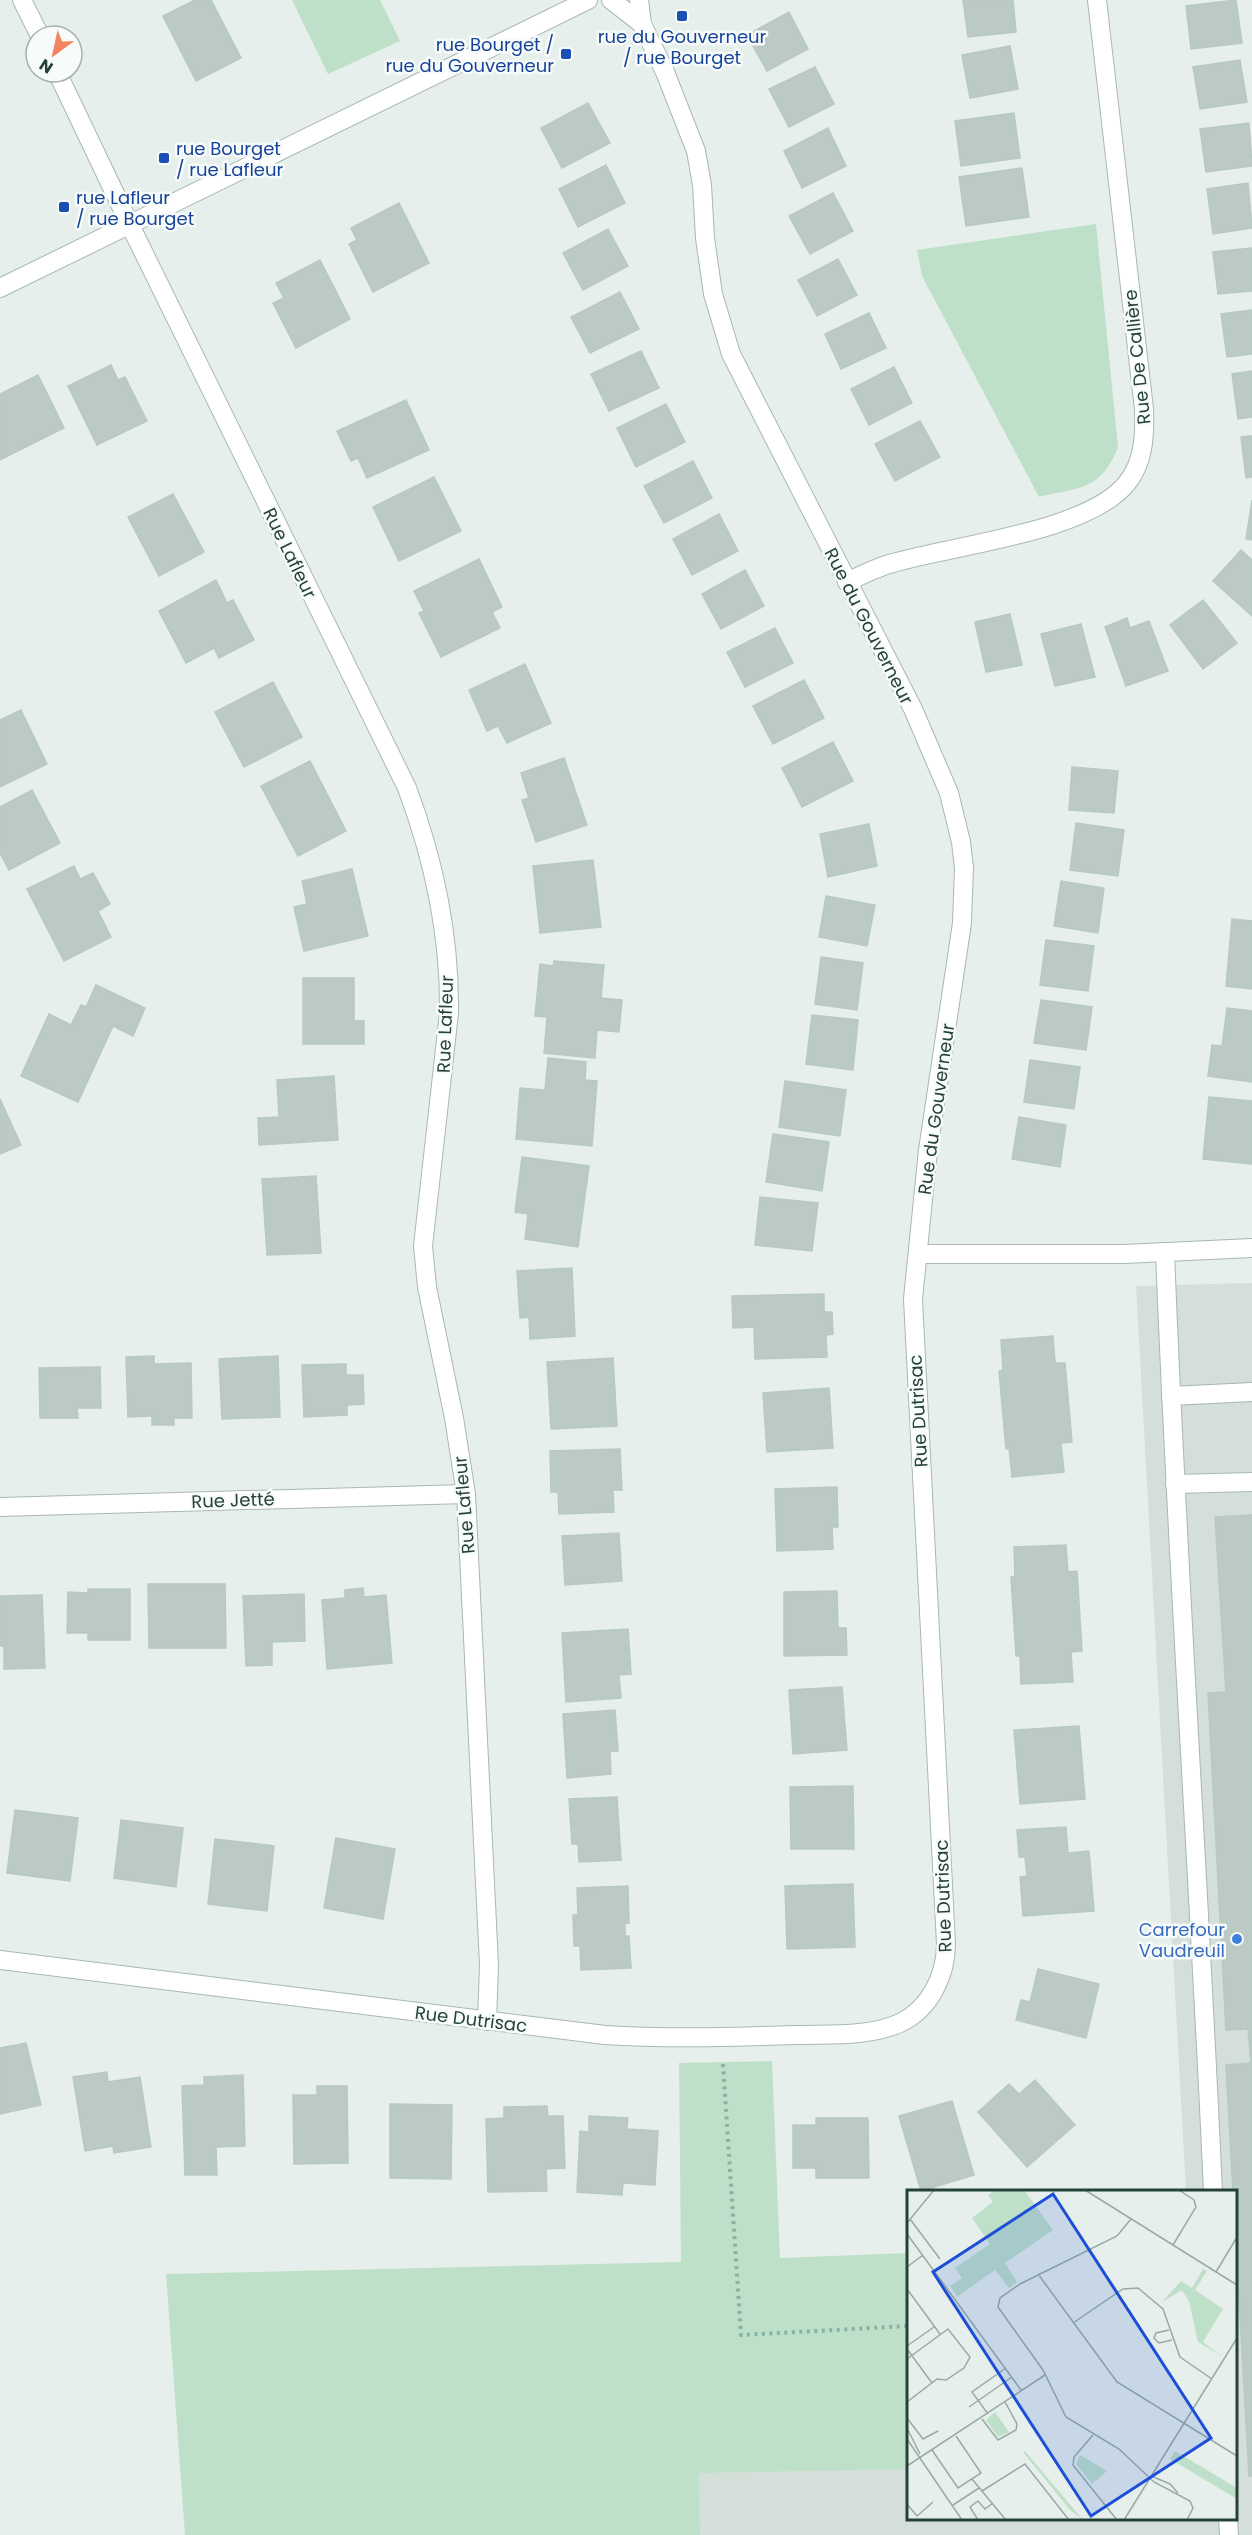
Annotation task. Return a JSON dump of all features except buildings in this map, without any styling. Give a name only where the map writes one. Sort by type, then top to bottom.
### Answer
[{"type":"street","points":[[22,0],[34,24]]},
{"type":"street","points":[[0,288],[588,0]]},
{"type":"street","name":"Rue du Gouverneur","points":[[612,0],[642,24]]},
{"type":"street","name":"Rue du Gouverneur","points":[[639,0],[642,24],[665,72],[696,151],[702,185],[705,238],[713,294],[731,354],[908,699],[939,766],[962,842],[964,868],[962,922],[928,1150],[918,1254]]},
{"type":"street","name":"Rue De Callière","points":[[847,582],[892,563],[1074,518],[1106,503],[1118,493],[1135,471],[1143,443],[1144,409],[1097,0]]},
{"type":"street","name":"Rue Lafleur","points":[[63,84],[407,788],[429,855],[444,925],[450,986],[447,1045],[425,1225],[424,1264],[462,1458],[466,1494],[489,1953],[487,2021]]},
{"type":"street","points":[[918,1254],[1165,1252],[1252,1248]]},
{"type":"street","points":[[1165,1252],[1175,1484],[1203,1968],[1213,2190]]},
{"type":"street","name":"Rue Dutrisac","points":[[0,1960],[605,2035],[662,2038],[848,2033],[893,2026],[909,2018],[925,2003],[937,1985],[945,1963],[946,1944],[913,1317],[918,1254]]},
{"type":"street","points":[[1171,1396],[1252,1392]]},
{"type":"street","points":[[1175,1484],[1252,1482]]},
{"type":"street","name":"Rue Jetté","points":[[0,1507],[466,1494]]},
{"type":"path","points":[[722,2037],[741,2335],[907,2326]]},
{"type":"shaded area","points":[[1252,1283],[1252,2535],[700,2535],[698,2473],[907,2254],[907,2520],[1237,2520],[1237,2190],[1186,2190],[1136,1286]]},
{"type":"green space","points":[[292,0],[380,0],[400,41],[328,74]]},
{"type":"green space","points":[[1096,224],[1118,448],[1111,462],[1096,480],[1077,488],[1039,497],[922,276],[917,250]]},
{"type":"green space","points":[[772,2061],[780,2258],[907,2253],[907,2469],[699,2473],[700,2535],[185,2535],[166,2274],[681,2262],[679,2063]]},
{"type":"place","name":"rue du Gouverneur / rue Bourget","points":[[682,16]]},
{"type":"place","name":"rue Bourget / rue du Gouverneur","points":[[566,54]]},
{"type":"place","name":"rue Bourget / rue Lafleur","points":[[164,158]]},
{"type":"place","name":"rue Lafleur / rue Bourget","points":[[64,207]]},
{"type":"place","name":"Carrefour Vaudreuil","points":[[1237,1939]]}]
